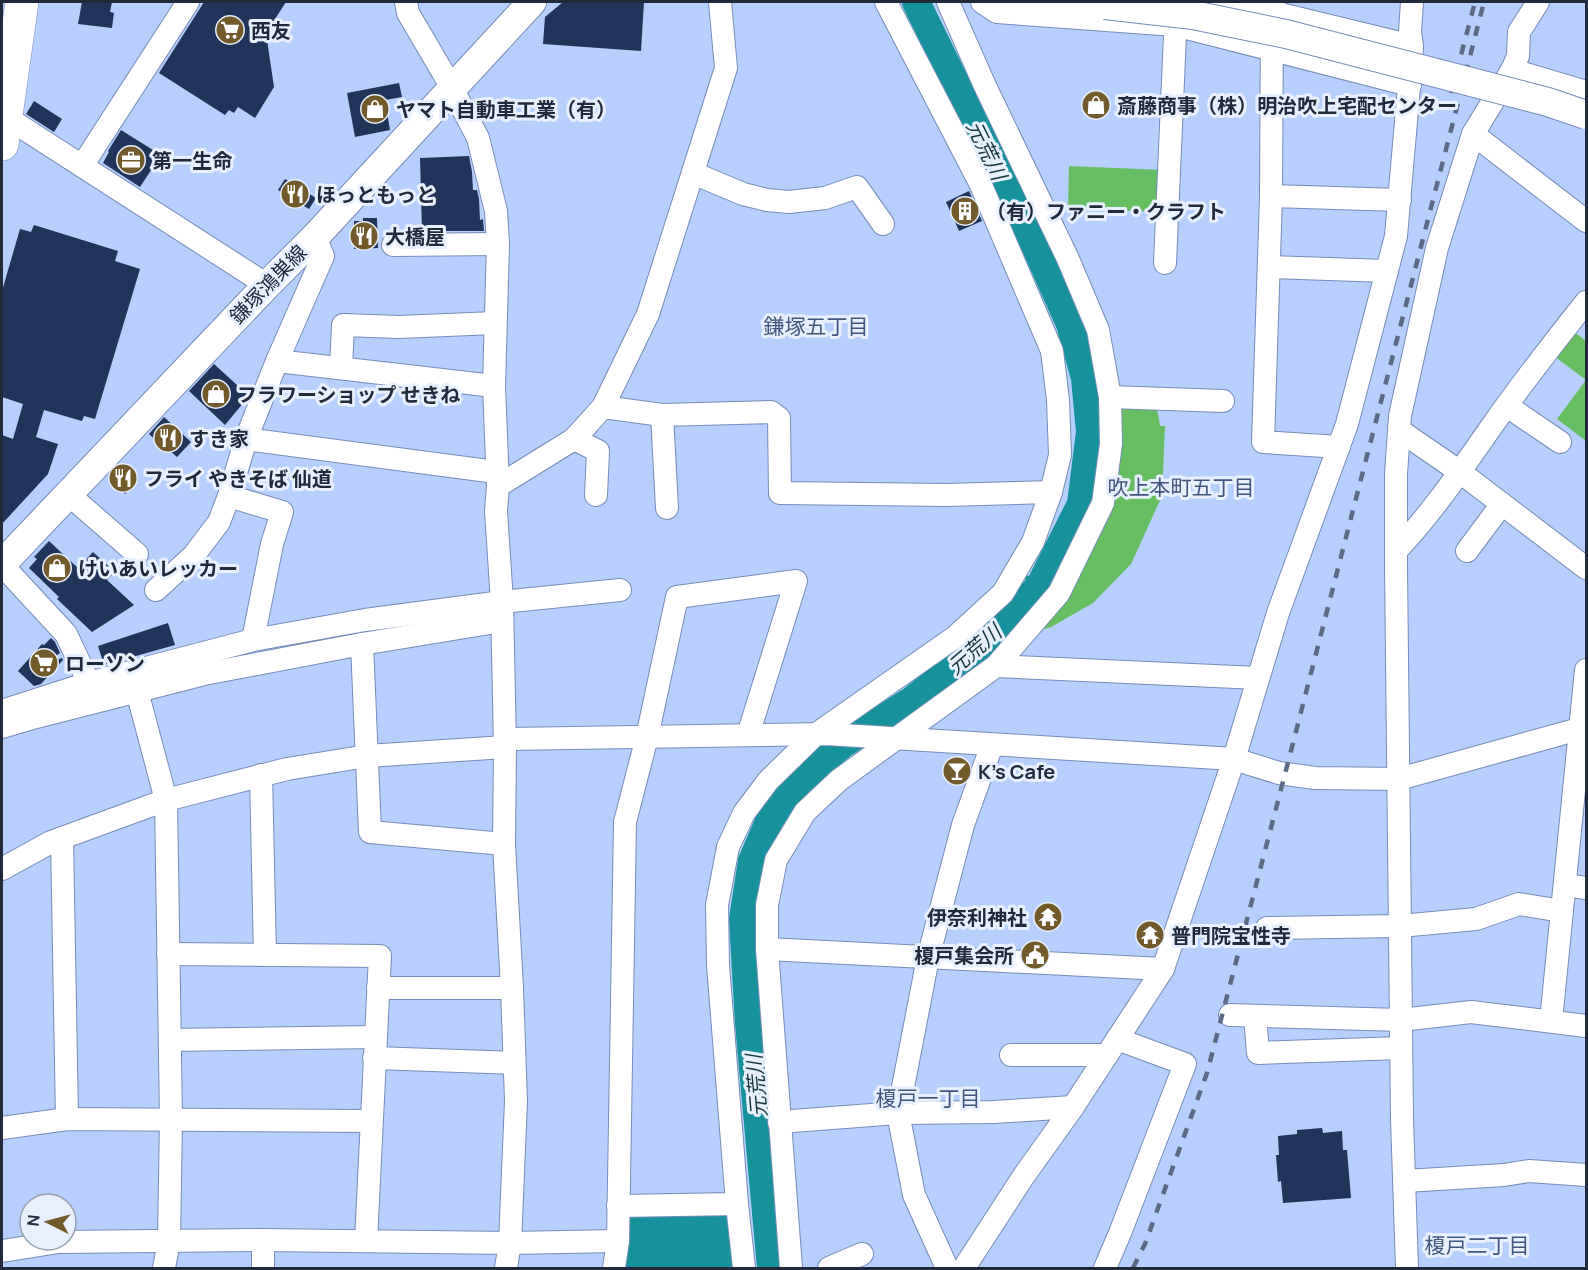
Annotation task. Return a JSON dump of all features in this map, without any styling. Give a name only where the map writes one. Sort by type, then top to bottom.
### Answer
[{"type":"highway","points":[[4,130],[22,2]]},
{"type":"main road","name":"鎌塚鴻巣線","points":[[2,565],[315,237],[532,2]]},
{"type":"main road","points":[[1017,2],[1105,5],[1194,15],[1286,34],[1548,102],[1587,115]]},
{"type":"street","points":[[82,166],[188,2]]},
{"type":"street","points":[[406,2],[408,13],[478,138],[496,211],[498,244],[494,386],[496,511],[502,611],[505,743],[504,844],[516,1101],[510,1243],[506,1269]]},
{"type":"street","points":[[246,439],[497,479],[574,439],[603,406],[648,314],[726,68],[720,2]]},
{"type":"street","points":[[744,1269],[736,1204],[718,965],[717,905],[728,847],[744,813],[768,781],[820,735],[955,637],[1003,593],[1033,542],[1051,492],[1060,455],[1058,400],[1052,351],[981,185],[886,2]]},
{"type":"street","points":[[790,1269],[767,949],[767,905],[776,860],[805,812],[839,780],[996,666],[1059,593],[1103,503],[1111,444],[1110,397],[1098,330],[1068,259],[985,86],[948,2]]},
{"type":"street","points":[[982,2],[997,12],[1176,25],[1272,50],[1409,93]]},
{"type":"street","points":[[1165,263],[1176,2]]},
{"type":"street","points":[[1211,2],[1273,7],[1412,46]]},
{"type":"street","points":[[964,1269],[1163,969],[1234,759],[1278,613],[1347,424],[1387,271],[1396,236],[1400,200],[1412,46],[1410,32],[1412,2]]},
{"type":"street","points":[[1407,1269],[1401,1048],[1395,551],[1396,474],[1400,416],[1437,249],[1473,134],[1512,70],[1518,56],[1519,32],[1538,2]]},
{"type":"street","points":[[1273,7],[1271,196],[1263,442],[1339,447]]},
{"type":"street","points":[[1512,70],[1587,92]]},
{"type":"street","points":[[1492,101],[1587,128]]},
{"type":"street","points":[[4,130],[82,166],[267,285]]},
{"type":"street","points":[[1473,134],[1587,222]]},
{"type":"street","points":[[693,173],[743,194],[789,202],[825,198],[857,187],[883,224]]},
{"type":"street","points":[[1271,196],[1400,200]]},
{"type":"street","points":[[156,590],[194,555],[219,522],[246,439],[323,256],[315,237]]},
{"type":"street","points":[[393,244],[498,244]]},
{"type":"street","points":[[1269,267],[1387,271]]},
{"type":"street","points":[[1395,551],[1420,526],[1507,406],[1587,302]]},
{"type":"street","points":[[340,368],[343,325],[399,327],[495,322]]},
{"type":"street","points":[[277,361],[494,386]]},
{"type":"street","points":[[1110,397],[1223,401]]},
{"type":"street","points":[[603,406],[663,416],[771,412],[779,418],[780,493],[947,495],[1051,492]]},
{"type":"street","points":[[1507,406],[1560,442]]},
{"type":"street","points":[[663,416],[667,508]]},
{"type":"street","points":[[1399,430],[1460,472],[1587,568]]},
{"type":"street","points":[[574,439],[598,451],[596,495]]},
{"type":"street","points":[[68,494],[137,555]]},
{"type":"street","points":[[229,496],[282,512],[272,544],[253,640]]},
{"type":"street","points":[[1467,551],[1502,504]]},
{"type":"street","points":[[2,565],[66,634],[93,692]]},
{"type":"street","points":[[614,1269],[618,1241],[626,822],[677,597],[796,581],[748,735]]},
{"type":"street","points":[[2,711],[93,692],[137,691],[204,674],[362,644],[502,611],[620,590]]},
{"type":"street","points":[[2,728],[93,692],[253,640],[365,620],[502,611]]},
{"type":"street","points":[[362,644],[370,832],[504,844]]},
{"type":"street","points":[[996,666],[1258,678]]},
{"type":"street","points":[[1551,1021],[1562,911],[1576,886],[1587,670]]},
{"type":"street","points":[[137,691],[166,800],[171,1119],[169,1241],[164,1269]]},
{"type":"street","points":[[2,869],[51,842],[166,800],[261,775],[367,756],[505,743],[647,736],[820,735],[1234,759],[1279,773],[1315,778],[1399,779],[1584,728]]},
{"type":"street","points":[[947,1269],[914,1195],[898,1113],[928,958],[963,825],[992,745]]},
{"type":"street","points":[[261,775],[264,955]]},
{"type":"street","points":[[62,838],[67,1119]]},
{"type":"street","points":[[1267,928],[1400,926],[1476,920],[1519,904],[1562,911]]},
{"type":"street","points":[[767,949],[1163,969]]},
{"type":"street","points":[[168,954],[380,956],[366,1241]]},
{"type":"street","points":[[378,988],[512,988]]},
{"type":"street","points":[[1230,1015],[1401,1020],[1471,1012],[1587,1026]]},
{"type":"street","points":[[1255,1016],[1258,1053],[1401,1048]]},
{"type":"street","points":[[170,1040],[374,1048],[514,1063]]},
{"type":"street","points":[[1011,1055],[1112,1047],[1185,1064],[1105,1269]]},
{"type":"street","points":[[779,1122],[898,1113],[994,1112],[1073,1107]]},
{"type":"street","points":[[2,1128],[67,1119],[371,1121]]},
{"type":"street","points":[[1405,1180],[1504,1175],[1529,1171],[1587,1175]]},
{"type":"street","points":[[618,1206],[736,1204]]},
{"type":"street","points":[[2,1251],[59,1242],[263,1240],[510,1243],[618,1241]]},
{"type":"street","points":[[263,1240],[263,1269]]},
{"type":"street","points":[[829,1269],[862,1254]]},
{"type":"green space","points":[[1069,166],[1163,170],[1162,212],[1068,209]]},
{"type":"green space","points":[[1573,331],[1586,341],[1586,380],[1554,356]]},
{"type":"green space","points":[[1586,380],[1586,441],[1557,419]]},
{"type":"green space","points":[[1156,402],[1160,426],[1165,426],[1162,496],[1131,564],[1093,603],[1051,627],[1034,632],[1084,562],[1115,405]]},
{"type":"shaded area","points":[[724,1212],[731,1217],[733,1268],[622,1268],[626,1216]]},
{"type":"building","points":[[82,2],[112,2],[110,12],[114,13],[112,28],[78,24]]},
{"type":"building","points":[[204,2],[286,2],[266,33],[274,87],[255,118],[238,107],[234,113],[229,110],[225,115],[159,73]]},
{"type":"building","points":[[563,2],[644,2],[641,51],[543,44],[545,17]]},
{"type":"building","points":[[399,83],[402,97],[385,100],[390,130],[355,137],[347,93]]},
{"type":"building","points":[[34,101],[62,119],[54,132],[26,114]]},
{"type":"building","points":[[121,130],[161,155],[140,187],[103,163]]},
{"type":"building","points":[[469,156],[473,190],[477,190],[480,220],[483,219],[484,231],[422,231],[420,158]]},
{"type":"building","points":[[285,179],[316,198],[309,209],[278,190]]},
{"type":"building","name":"（有）ファニー・クラフト","points":[[969,191],[982,221],[959,231],[946,202]]},
{"type":"building","points":[[363,218],[377,218],[378,248],[354,249],[354,221],[363,221]]},
{"type":"building","points":[[34,225],[118,251],[115,261],[140,269],[95,419],[84,416],[82,421],[44,410],[36,437],[58,444],[48,474],[2,524],[2,435],[13,439],[23,404],[2,397],[2,291],[20,229],[31,232]]},
{"type":"building","points":[[214,364],[249,396],[225,425],[189,391]]},
{"type":"building","points":[[164,417],[191,442],[177,457],[149,434]]},
{"type":"building","points":[[122,465],[138,480],[125,494],[108,477]]},
{"type":"building","points":[[49,541],[78,568],[93,552],[115,572],[107,580],[134,605],[92,632],[29,568],[37,559],[34,557]]},
{"type":"building","points":[[168,623],[175,645],[104,665],[98,646]]},
{"type":"building","points":[[51,638],[60,653],[50,662],[62,658],[63,660],[41,684],[34,686],[18,671],[42,644],[44,645]]},
{"type":"building","points":[[1322,1128],[1323,1133],[1342,1131],[1343,1150],[1347,1150],[1351,1198],[1283,1203],[1281,1181],[1278,1182],[1276,1155],[1279,1155],[1278,1136],[1297,1134],[1297,1130]]},
{"type":"waterway","name":"元荒川","points":[[771,1268],[749,1024],[743,919],[752,861],[770,819],[800,781],[843,744],[912,700],[987,641],[1040,585],[1081,504],[1090,432],[1085,378],[1070,324],[1033,241],[916,2]]},
{"type":"waterway","points":[[1022,575],[1040,585]]},
{"type":"railway","points":[[1451,93],[1475,2]]},
{"type":"railway","points":[[1133,1268],[1145,1244],[1207,1073],[1484,2]]},
{"type":"place","name":"西友","points":[[230,30]]},
{"type":"place","name":"斎藤商事（株）明治吹上宅配センター","points":[[1096,105]]},
{"type":"place","name":"ヤマト自動車工業（有）","points":[[375,109]]},
{"type":"place","name":"第一生命","points":[[131,160]]},
{"type":"place","name":"ほっともっと","points":[[295,194]]},
{"type":"place","name":"（有）ファニー・クラフト","points":[[965,211]]},
{"type":"place","name":"大橋屋","points":[[364,236]]},
{"type":"place","name":"フラワーショップ せきね","points":[[216,394]]},
{"type":"place","name":"すき家","points":[[168,438]]},
{"type":"place","name":"フライ やきそば 仙道","points":[[123,478]]},
{"type":"place","name":"けいあいレッカー","points":[[57,568]]},
{"type":"place","name":"ローソン","points":[[44,663]]},
{"type":"place","name":"K's Cafe","points":[[957,771]]},
{"type":"place","name":"伊奈利神社","points":[[1048,917]]},
{"type":"place","name":"普門院宝性寺","points":[[1150,935]]},
{"type":"place","name":"榎戸集会所","points":[[1035,955]]},
{"type":"district","name":"鎌塚五丁目","points":[[816,326]]},
{"type":"district","name":"吹上本町五丁目","points":[[1181,487]]},
{"type":"district","name":"榎戸一丁目","points":[[928,1098]]},
{"type":"district","name":"榎戸二丁目","points":[[1477,1245]]}]
